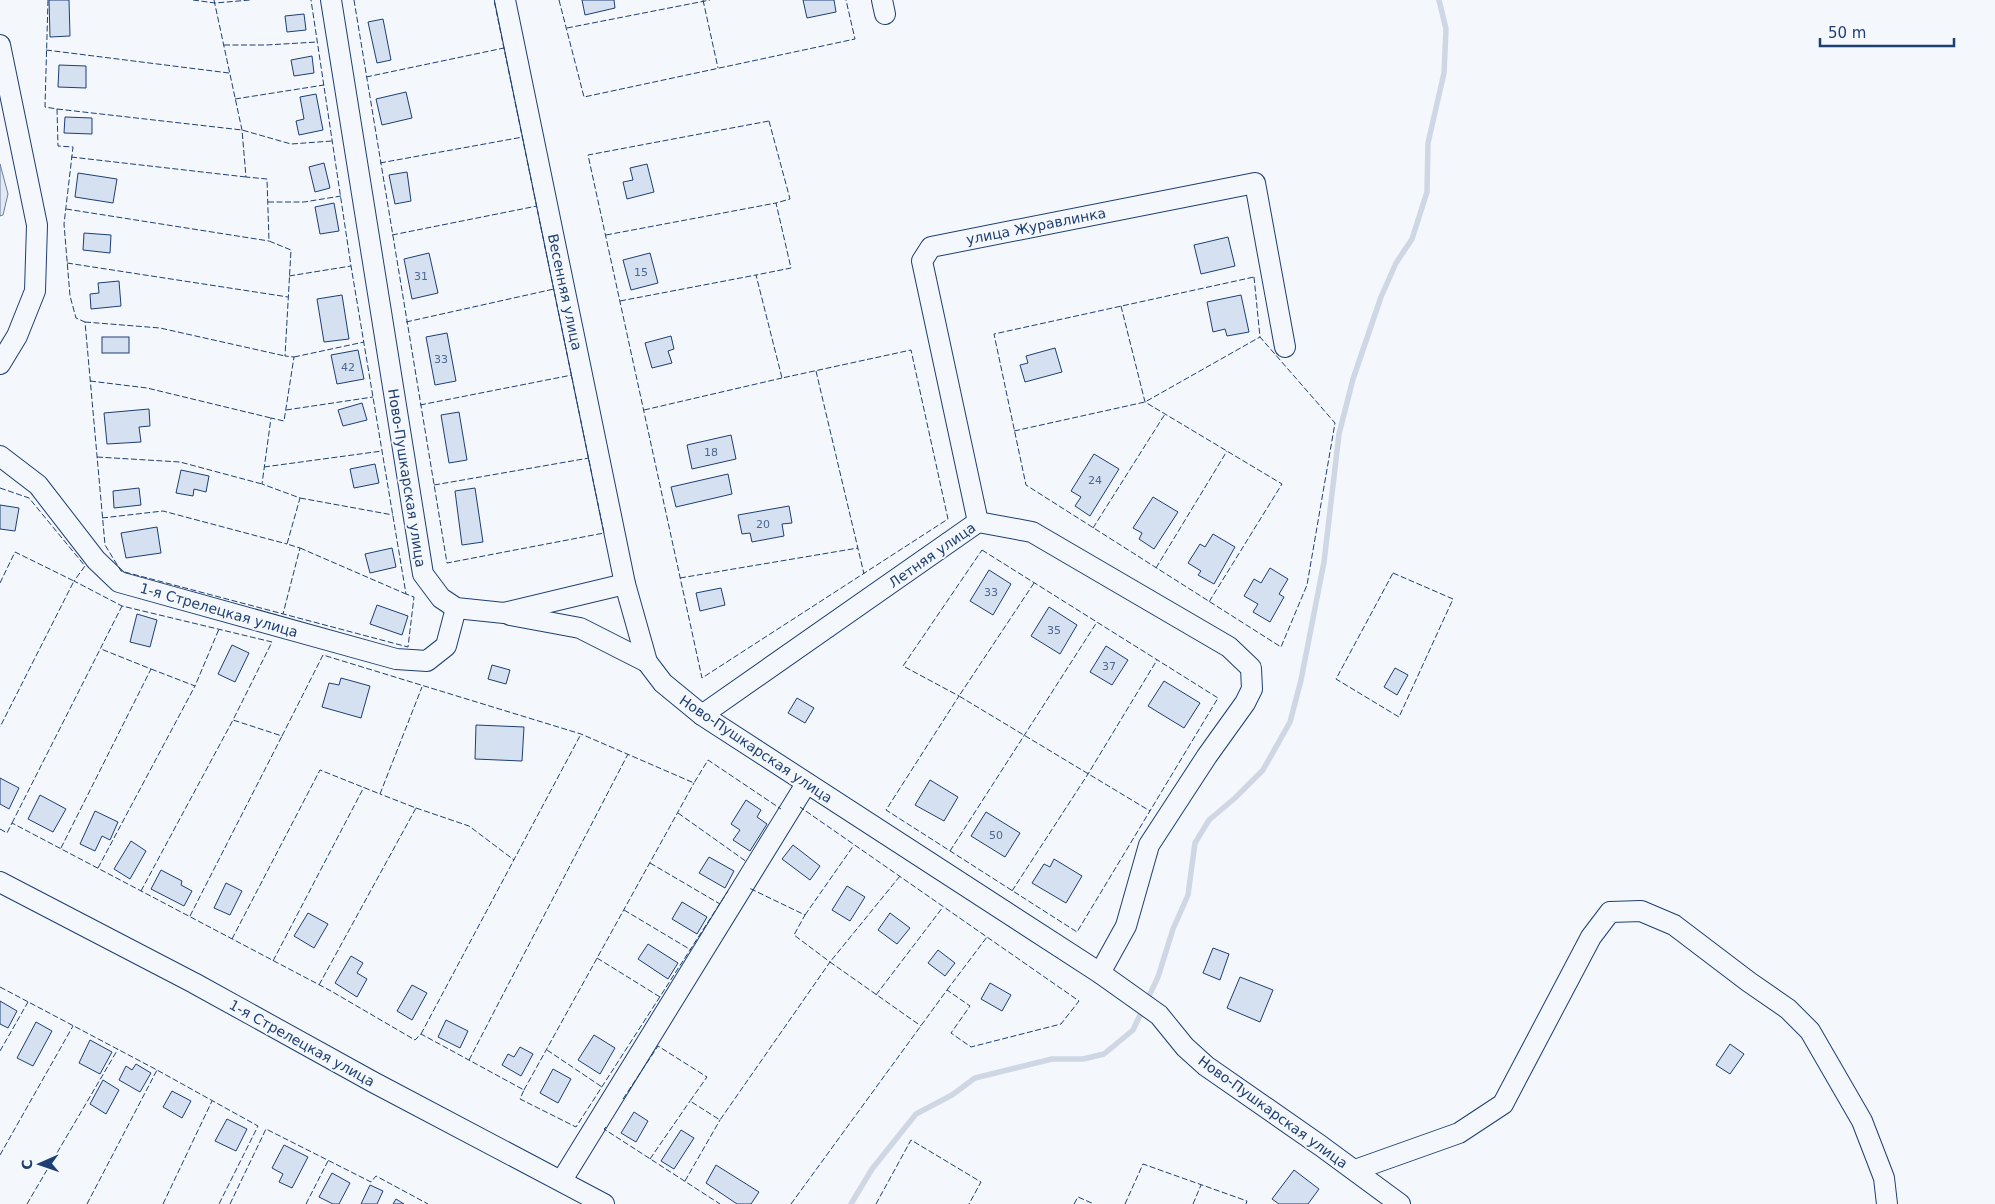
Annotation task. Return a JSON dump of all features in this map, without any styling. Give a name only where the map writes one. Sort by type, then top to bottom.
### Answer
[{"type":"street","name":"Ново-Пушкарская улица","points":[[331,0],[423,574],[441,598],[456,608]]},
{"type":"street","name":"Весенняя улица","points":[[505,0],[625,584]]},
{"type":"street","points":[[0,45],[37,225],[35,292],[17,336],[0,364]]},
{"type":"street","name":"улица Журавлинка","points":[[978,522],[922,261],[931,247],[1255,183],[1285,347]]},
{"type":"street","name":"1-я Стрелецкая улица","points":[[0,456],[38,485],[96,560],[119,582],[396,659],[428,661],[446,646],[456,608]]},
{"type":"street","name":"Летняя улица","points":[[702,715],[978,522],[1032,532],[1229,647],[1251,668],[1252,688],[1245,703],[1207,756],[1149,845],[1126,926],[1100,973]]},
{"type":"street","name":"Ново-Пушкарская улица","points":[[625,584],[647,662],[663,683],[702,715],[1100,973],[1155,1012],[1185,1047],[1206,1066],[1355,1170],[1400,1204]]},
{"type":"street","points":[[504,614],[625,584]]},
{"type":"street","points":[[456,608],[504,614],[580,628],[647,662]]},
{"type":"street","points":[[562,1180],[806,784]]},
{"type":"street","name":"1-я Стрелецкая улица","points":[[0,882],[194,983],[373,1082],[562,1180],[604,1204]]},
{"type":"street","points":[[1355,1170],[1459,1133],[1503,1104],[1590,937],[1610,912],[1641,911],[1674,925],[1788,1009],[1810,1031],[1862,1121],[1884,1178],[1887,1204]]},
{"type":"shaded area","points":[[0,164],[8,194],[3,215],[0,216]]},
{"type":"building","points":[[49,0],[69,0],[70,36],[50,37]]},
{"type":"building","points":[[582,0],[614,0],[615,8],[585,15]]},
{"type":"building","points":[[803,0],[834,0],[836,12],[807,18]]},
{"type":"building","points":[[304,14],[306,30],[287,32],[285,16]]},
{"type":"building","points":[[383,19],[391,60],[377,63],[368,22]]},
{"type":"building","points":[[312,56],[314,73],[294,76],[291,60]]},
{"type":"building","points":[[59,65],[86,66],[86,88],[58,87]]},
{"type":"building","points":[[406,92],[412,118],[382,125],[376,99]]},
{"type":"building","points":[[316,94],[323,130],[299,135],[296,121],[304,119],[300,97]]},
{"type":"building","points":[[65,117],[92,118],[92,134],[64,133]]},
{"type":"building","points":[[324,163],[330,188],[315,192],[309,167]]},
{"type":"building","points":[[647,164],[654,192],[627,199],[623,182],[633,180],[630,168]]},
{"type":"building","points":[[407,172],[411,201],[395,204],[389,175]]},
{"type":"building","points":[[78,173],[117,179],[113,203],[75,197]]},
{"type":"building","points":[[334,203],[339,231],[320,234],[315,207]]},
{"type":"building","points":[[84,233],[111,235],[110,253],[83,250]]},
{"type":"building","points":[[1228,237],[1235,266],[1201,274],[1194,245]]},
{"type":"building","points":[[429,253],[438,293],[412,299],[404,259]]},
{"type":"building","points":[[650,253],[658,283],[631,290],[623,260]]},
{"type":"building","points":[[119,281],[121,306],[91,309],[90,294],[99,293],[98,283]]},
{"type":"building","points":[[342,295],[349,339],[324,342],[317,299]]},
{"type":"building","points":[[1241,295],[1249,332],[1227,336],[1225,329],[1213,332],[1207,302]]},
{"type":"building","points":[[447,333],[456,381],[435,385],[426,337]]},
{"type":"building","points":[[671,336],[674,349],[668,351],[672,363],[652,368],[645,343]]},
{"type":"building","points":[[102,337],[129,337],[129,353],[102,353]]},
{"type":"building","points":[[1055,348],[1062,372],[1025,382],[1020,365],[1028,363],[1026,356]]},
{"type":"building","points":[[358,350],[364,379],[337,384],[331,355]]},
{"type":"building","points":[[362,403],[367,420],[343,426],[338,410]]},
{"type":"building","points":[[149,409],[150,426],[139,427],[141,442],[107,444],[104,413]]},
{"type":"building","points":[[459,412],[467,460],[449,463],[441,415]]},
{"type":"building","points":[[731,435],[736,459],[692,469],[687,445]]},
{"type":"building","points":[[1094,454],[1119,469],[1090,516],[1075,506],[1081,497],[1071,491]]},
{"type":"building","points":[[375,464],[379,483],[354,488],[350,469]]},
{"type":"building","points":[[181,470],[209,476],[206,492],[194,489],[193,496],[176,493]]},
{"type":"building","points":[[728,474],[732,494],[676,507],[671,487]]},
{"type":"building","points":[[139,488],[141,505],[114,508],[113,491]]},
{"type":"building","points":[[475,488],[483,542],[462,545],[455,491]]},
{"type":"building","points":[[1153,497],[1178,512],[1154,549],[1139,539],[1142,533],[1133,528]]},
{"type":"building","points":[[0,505],[19,508],[15,531],[0,529]]},
{"type":"building","points":[[789,506],[792,523],[782,524],[784,536],[752,542],[750,533],[742,534],[738,515]]},
{"type":"building","points":[[157,527],[161,553],[126,558],[121,533]]},
{"type":"building","points":[[1213,534],[1235,547],[1214,584],[1198,575],[1201,571],[1188,563],[1200,544],[1205,547]]},
{"type":"building","points":[[392,548],[396,567],[370,573],[365,554]]},
{"type":"building","points":[[1270,568],[1288,579],[1279,594],[1284,597],[1270,622],[1253,612],[1258,604],[1244,596],[1254,579],[1261,583]]},
{"type":"building","points":[[989,570],[1011,584],[993,615],[970,601]]},
{"type":"building","points":[[721,588],[725,605],[700,611],[696,593]]},
{"type":"building","points":[[377,605],[408,616],[402,635],[370,624]]},
{"type":"building","points":[[1049,607],[1077,625],[1060,654],[1031,636]]},
{"type":"building","points":[[137,614],[157,620],[150,647],[130,642]]},
{"type":"building","points":[[232,645],[249,653],[235,682],[218,674]]},
{"type":"building","points":[[1106,646],[1128,660],[1112,685],[1090,672]]},
{"type":"building","points":[[492,665],[510,670],[506,684],[488,679]]},
{"type":"building","points":[[1395,668],[1408,675],[1397,695],[1384,687]]},
{"type":"building","points":[[341,678],[370,686],[361,718],[322,707],[329,683],[339,685]]},
{"type":"building","points":[[1164,681],[1200,703],[1184,728],[1148,706]]},
{"type":"building","points":[[797,698],[814,708],[805,723],[788,713]]},
{"type":"building","points":[[476,725],[524,727],[522,761],[475,759]]},
{"type":"building","points":[[0,778],[19,788],[9,809],[0,804]]},
{"type":"building","points":[[930,780],[958,797],[944,821],[915,805]]},
{"type":"building","points":[[40,795],[66,809],[53,832],[28,819]]},
{"type":"building","points":[[746,800],[761,810],[757,817],[767,824],[750,851],[733,840],[740,830],[731,824]]},
{"type":"building","points":[[95,811],[118,822],[110,840],[102,836],[95,851],[80,844]]},
{"type":"building","points":[[986,812],[1020,833],[1005,857],[971,836]]},
{"type":"building","points":[[131,841],[146,851],[130,879],[114,869]]},
{"type":"building","points":[[793,845],[820,866],[810,880],[782,859]]},
{"type":"building","points":[[709,857],[734,871],[725,888],[699,873]]},
{"type":"building","points":[[1054,859],[1082,876],[1066,903],[1032,883],[1044,864],[1050,867]]},
{"type":"building","points":[[161,870],[182,881],[181,885],[192,891],[184,906],[151,889]]},
{"type":"building","points":[[226,883],[242,891],[230,915],[214,908]]},
{"type":"building","points":[[847,886],[865,897],[850,921],[832,910]]},
{"type":"building","points":[[682,902],[707,917],[697,934],[672,919]]},
{"type":"building","points":[[308,913],[328,924],[314,948],[294,936]]},
{"type":"building","points":[[890,913],[910,928],[897,944],[878,930]]},
{"type":"building","points":[[648,944],[678,963],[668,979],[638,959]]},
{"type":"building","points":[[1213,948],[1229,954],[1220,980],[1203,973]]},
{"type":"building","points":[[938,950],[955,963],[945,976],[928,963]]},
{"type":"building","points":[[351,956],[363,963],[357,973],[367,979],[357,997],[335,983]]},
{"type":"building","points":[[1240,977],[1273,990],[1260,1022],[1227,1008]]},
{"type":"building","points":[[990,983],[1011,995],[1002,1011],[981,999]]},
{"type":"building","points":[[412,985],[427,993],[412,1020],[397,1011]]},
{"type":"building","points":[[0,1001],[17,1011],[8,1028],[0,1024]]},
{"type":"building","points":[[446,1020],[468,1031],[460,1048],[438,1037]]},
{"type":"building","points":[[36,1022],[52,1031],[33,1066],[17,1058]]},
{"type":"building","points":[[594,1035],[615,1048],[600,1074],[578,1060]]},
{"type":"building","points":[[90,1040],[112,1052],[100,1074],[79,1063]]},
{"type":"building","points":[[1730,1044],[1744,1054],[1730,1074],[1716,1065]]},
{"type":"building","points":[[520,1047],[533,1054],[521,1076],[502,1065],[508,1054],[514,1057]]},
{"type":"building","points":[[136,1064],[151,1073],[140,1092],[119,1080],[126,1066],[132,1070]]},
{"type":"building","points":[[553,1069],[571,1079],[558,1103],[540,1093]]},
{"type":"building","points":[[103,1080],[119,1090],[106,1114],[90,1104]]},
{"type":"building","points":[[172,1091],[191,1101],[182,1118],[163,1107]]},
{"type":"building","points":[[634,1112],[648,1121],[636,1142],[621,1133]]},
{"type":"building","points":[[227,1119],[247,1129],[236,1151],[215,1141]]},
{"type":"building","points":[[681,1130],[694,1138],[674,1169],[661,1161]]},
{"type":"building","points":[[284,1145],[308,1157],[292,1188],[279,1182],[283,1174],[272,1168]]},
{"type":"building","points":[[716,1165],[759,1192],[751,1204],[737,1204],[706,1183]]},
{"type":"building","points":[[1294,1170],[1319,1189],[1308,1204],[1279,1204],[1272,1199]]},
{"type":"building","points":[[332,1173],[350,1183],[339,1204],[333,1204],[319,1197]]},
{"type":"building","points":[[370,1185],[383,1191],[377,1204],[361,1204]]},
{"type":"building","points":[[396,1199],[404,1204],[393,1204]]},
{"type":"waterway","points":[[851,1204],[872,1169],[916,1114],[952,1095],[975,1078],[1052,1059],[1083,1059],[1104,1054],[1133,1030],[1158,977],[1173,929],[1188,895],[1195,843],[1209,820],[1235,798],[1263,770],[1290,722],[1301,680],[1324,562],[1339,434],[1353,379],[1381,297],[1396,263],[1412,239],[1427,192],[1428,143],[1444,73],[1446,29],[1439,0]]},
{"type":"fence","points":[[48,0],[45,107],[57,109],[58,146],[73,147],[64,224],[70,296],[76,318],[85,322],[105,545],[121,571],[408,647],[414,597],[406,594],[351,266],[311,0]]},
{"type":"fence","points":[[193,0],[215,3],[250,0]]},
{"type":"fence","points":[[214,0],[242,130],[246,177],[267,179],[269,241],[291,250],[285,356],[294,357],[284,421],[271,418],[262,484],[300,498],[287,544],[300,548],[283,614]]},
{"type":"fence","points":[[354,0],[447,563],[604,533],[494,0]]},
{"type":"fence","points":[[559,0],[584,97],[855,39],[846,0]]},
{"type":"fence","points":[[703,0],[718,68]]},
{"type":"fence","points":[[567,28],[710,0]]},
{"type":"fence","points":[[224,45],[317,42]]},
{"type":"fence","points":[[366,77],[504,48]]},
{"type":"fence","points":[[46,50],[229,73]]},
{"type":"fence","points":[[235,99],[324,85]]},
{"type":"fence","points":[[57,109],[242,130],[291,144],[332,141]]},
{"type":"fence","points":[[769,121],[790,199],[776,203],[791,268],[756,275],[782,378],[911,350],[948,519],[702,678],[588,155],[769,121]]},
{"type":"fence","points":[[380,163],[523,137]]},
{"type":"fence","points":[[71,157],[246,177]]},
{"type":"fence","points":[[268,202],[304,202],[341,196]]},
{"type":"fence","points":[[606,235],[776,203]]},
{"type":"fence","points":[[392,235],[537,206]]},
{"type":"fence","points":[[66,209],[269,241]]},
{"type":"fence","points":[[67,263],[288,297]]},
{"type":"fence","points":[[289,276],[351,266]]},
{"type":"fence","points":[[620,301],[756,275]]},
{"type":"fence","points":[[1254,277],[1260,337],[1335,423],[1307,585],[1281,647],[1026,485],[994,334],[1254,277]]},
{"type":"fence","points":[[406,322],[554,289]]},
{"type":"fence","points":[[1121,306],[1145,402],[1282,484],[1209,602]]},
{"type":"fence","points":[[85,322],[160,328],[285,356]]},
{"type":"fence","points":[[1014,431],[1145,402],[1260,337]]},
{"type":"fence","points":[[294,357],[364,342]]},
{"type":"fence","points":[[816,371],[864,574]]},
{"type":"fence","points":[[420,405],[572,375]]},
{"type":"fence","points":[[644,410],[782,378]]},
{"type":"fence","points":[[90,381],[147,388],[271,418]]},
{"type":"fence","points":[[286,410],[373,397]]},
{"type":"fence","points":[[1093,528],[1165,414]]},
{"type":"fence","points":[[264,467],[382,451]]},
{"type":"fence","points":[[1156,568],[1227,451]]},
{"type":"fence","points":[[97,457],[180,462],[262,484]]},
{"type":"fence","points":[[434,485],[589,458]]},
{"type":"fence","points":[[0,488],[29,498],[85,566],[74,581],[122,606],[272,642],[233,720],[282,736],[323,655],[581,734],[694,783],[708,760],[781,809]]},
{"type":"fence","points":[[300,498],[393,515]]},
{"type":"fence","points":[[102,518],[163,511],[287,544]]},
{"type":"fence","points":[[300,548],[406,594]]},
{"type":"fence","points":[[680,578],[858,548]]},
{"type":"fence","points":[[982,550],[1218,698],[1077,932],[886,810],[959,696],[903,666],[982,550]]},
{"type":"fence","points":[[0,583],[15,552],[74,581],[0,727]]},
{"type":"fence","points":[[1393,573],[1453,599],[1399,717],[1336,679],[1393,573]]},
{"type":"fence","points":[[1034,583],[959,696],[1150,811]]},
{"type":"fence","points":[[12,823],[122,606]]},
{"type":"fence","points":[[950,851],[1097,622]]},
{"type":"fence","points":[[151,669],[195,686],[219,629]]},
{"type":"fence","points":[[61,848],[151,669],[101,649]]},
{"type":"fence","points":[[1012,891],[1088,774],[1157,660]]},
{"type":"fence","points":[[98,868],[195,686]]},
{"type":"fence","points":[[232,939],[320,770],[380,794],[422,687]]},
{"type":"fence","points":[[141,891],[233,720]]},
{"type":"fence","points":[[421,1034],[581,734]]},
{"type":"fence","points":[[190,916],[282,736]]},
{"type":"fence","points":[[469,1060],[628,754]]},
{"type":"fence","points":[[524,1090],[694,783]]},
{"type":"fence","points":[[273,961],[364,787]]},
{"type":"fence","points":[[319,985],[416,808],[380,794]]},
{"type":"fence","points":[[791,1204],[947,990],[970,1006],[951,1033],[971,1047],[1061,1024],[1079,1001],[800,807]]},
{"type":"fence","points":[[416,808],[469,826],[514,860]]},
{"type":"fence","points":[[678,813],[747,862]]},
{"type":"fence","points":[[0,829],[7,833],[12,823],[331,991],[415,1040],[421,1034],[524,1090],[520,1099],[576,1127],[728,891]]},
{"type":"fence","points":[[805,915],[854,845]]},
{"type":"fence","points":[[650,863],[720,904]]},
{"type":"fence","points":[[900,876],[830,962],[921,1026]]},
{"type":"fence","points":[[623,1099],[658,1046],[707,1077],[690,1101],[720,1120],[830,962],[794,935],[805,915],[749,888]]},
{"type":"fence","points":[[876,995],[943,907]]},
{"type":"fence","points":[[624,910],[691,950]]},
{"type":"fence","points":[[947,990],[987,937]]},
{"type":"fence","points":[[597,958],[660,997]]},
{"type":"fence","points":[[0,987],[258,1126],[219,1204]]},
{"type":"fence","points":[[0,1051],[28,1002]]},
{"type":"fence","points":[[0,1155],[73,1026]]},
{"type":"fence","points":[[27,1204],[118,1049]]},
{"type":"fence","points":[[547,1050],[602,1087]]},
{"type":"fence","points":[[87,1204],[157,1070]]},
{"type":"fence","points":[[163,1204],[212,1101]]},
{"type":"fence","points":[[650,1159],[690,1101]]},
{"type":"fence","points":[[685,1181],[720,1120]]},
{"type":"fence","points":[[606,1127],[604,1129],[720,1204]]},
{"type":"fence","points":[[230,1204],[266,1129],[371,1182],[376,1176],[428,1204]]},
{"type":"fence","points":[[876,1204],[911,1140],[981,1182],[969,1204]]},
{"type":"fence","points":[[306,1204],[328,1161]]},
{"type":"fence","points":[[1125,1204],[1143,1164],[1247,1201],[1246,1204]]},
{"type":"fence","points":[[1193,1204],[1201,1185]]},
{"type":"fence","points":[[1074,1204],[1078,1197],[1094,1204]]}]
